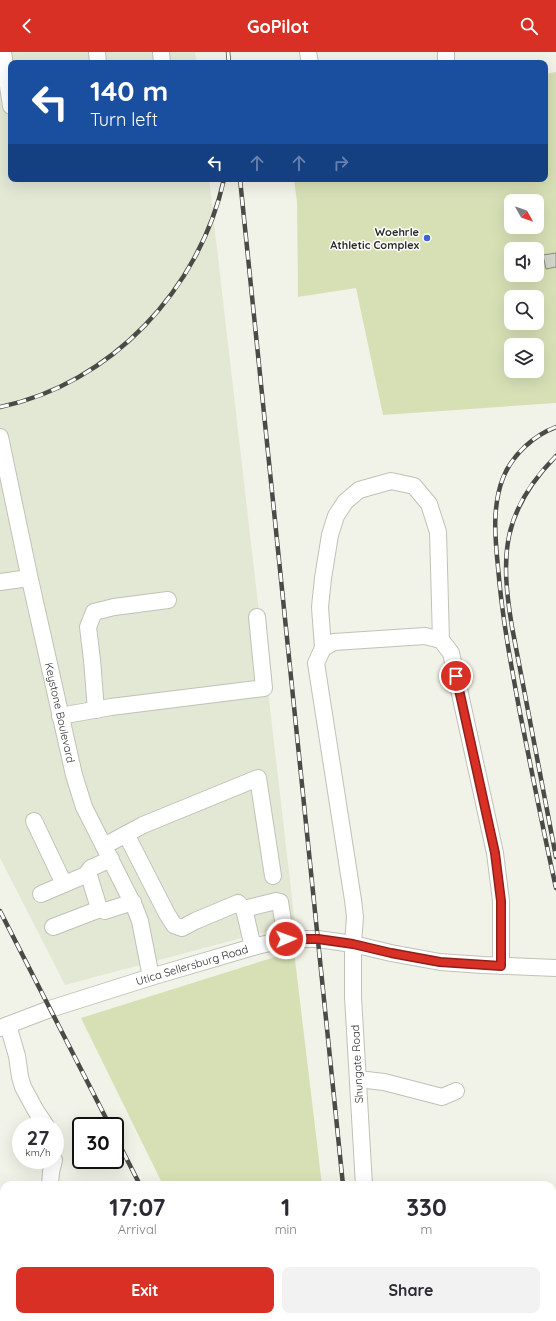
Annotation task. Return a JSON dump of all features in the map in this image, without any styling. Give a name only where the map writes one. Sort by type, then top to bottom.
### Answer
[{"type":"street","points":[[3,52],[8,86]]},
{"type":"street","name":"Keystone Boulevard","points":[[0,437],[29,578],[74,775],[84,807],[133,902],[140,921],[151,977]]},
{"type":"street","points":[[441,640],[425,636],[334,642],[323,648],[320,607],[330,535],[336,516],[345,502],[359,490],[391,481],[414,486],[429,504],[438,532],[441,640],[451,653],[495,853],[501,901],[501,966]]},
{"type":"street","points":[[0,582],[29,578]]},
{"type":"street","points":[[96,710],[88,627],[94,612],[114,606],[168,600]]},
{"type":"street","points":[[60,716],[264,688],[257,617]]},
{"type":"street","name":"Shungate Road","points":[[323,648],[316,663],[353,900],[353,997],[364,1181]]},
{"type":"street","points":[[40,894],[88,874],[91,868],[126,834],[144,825],[258,778],[273,876]]},
{"type":"street","points":[[34,821],[64,884]]},
{"type":"street","points":[[126,834],[174,925],[182,928],[238,903],[244,909],[253,947]]},
{"type":"street","points":[[88,874],[100,909]]},
{"type":"street","points":[[244,909],[276,901],[280,902],[286,939]]},
{"type":"street","points":[[53,927],[100,909],[104,911],[133,902]]},
{"type":"street","name":"Utica Sellersburg Road","points":[[4,1027],[50,1009],[151,977],[253,947],[286,939],[318,939],[353,944],[440,962],[556,968]]},
{"type":"street","points":[[4,1027],[17,1056],[23,1087],[40,1117]]},
{"type":"street","points":[[358,1079],[384,1082],[442,1096],[456,1091]]},
{"type":"street","points":[[50,1181],[52,1169]]},
{"type":"shaded area","points":[[0,52],[195,52],[196,60],[8,60],[8,182],[209,182],[295,924],[65,985],[0,858]]},
{"type":"green space","name":"Woehrle Athletic Complex","points":[[556,72],[556,403],[383,415],[356,288],[298,297],[297,202],[294,182],[548,182],[548,73]]},
{"type":"green space","points":[[294,951],[322,1181],[161,1181],[81,1018]]},
{"type":"building","points":[[556,253],[556,267],[546,269],[544,255]]},
{"type":"railway","points":[[228,52],[229,60]]},
{"type":"railway","points":[[0,407],[41,395],[78,377],[113,354],[145,326],[172,293],[194,258],[212,219],[223,182]]},
{"type":"railway","points":[[240,182],[343,1181]]},
{"type":"railway","points":[[556,427],[532,441],[512,461],[503,478],[497,500],[495,522],[500,586],[507,641],[520,713],[556,888]]},
{"type":"railway","points":[[556,456],[538,476],[515,515],[509,535],[506,556],[506,578],[512,627],[556,857]]},
{"type":"railway","points":[[0,911],[105,1117]]},
{"type":"railway","points":[[124,1154],[138,1181]]},
{"type":"place","name":"Woehrle Athletic Complex","points":[[427,238]]},
{"type":"route","points":[[286,939],[318,939],[353,944],[440,962],[501,966],[501,901],[495,853],[456,676]]}]
